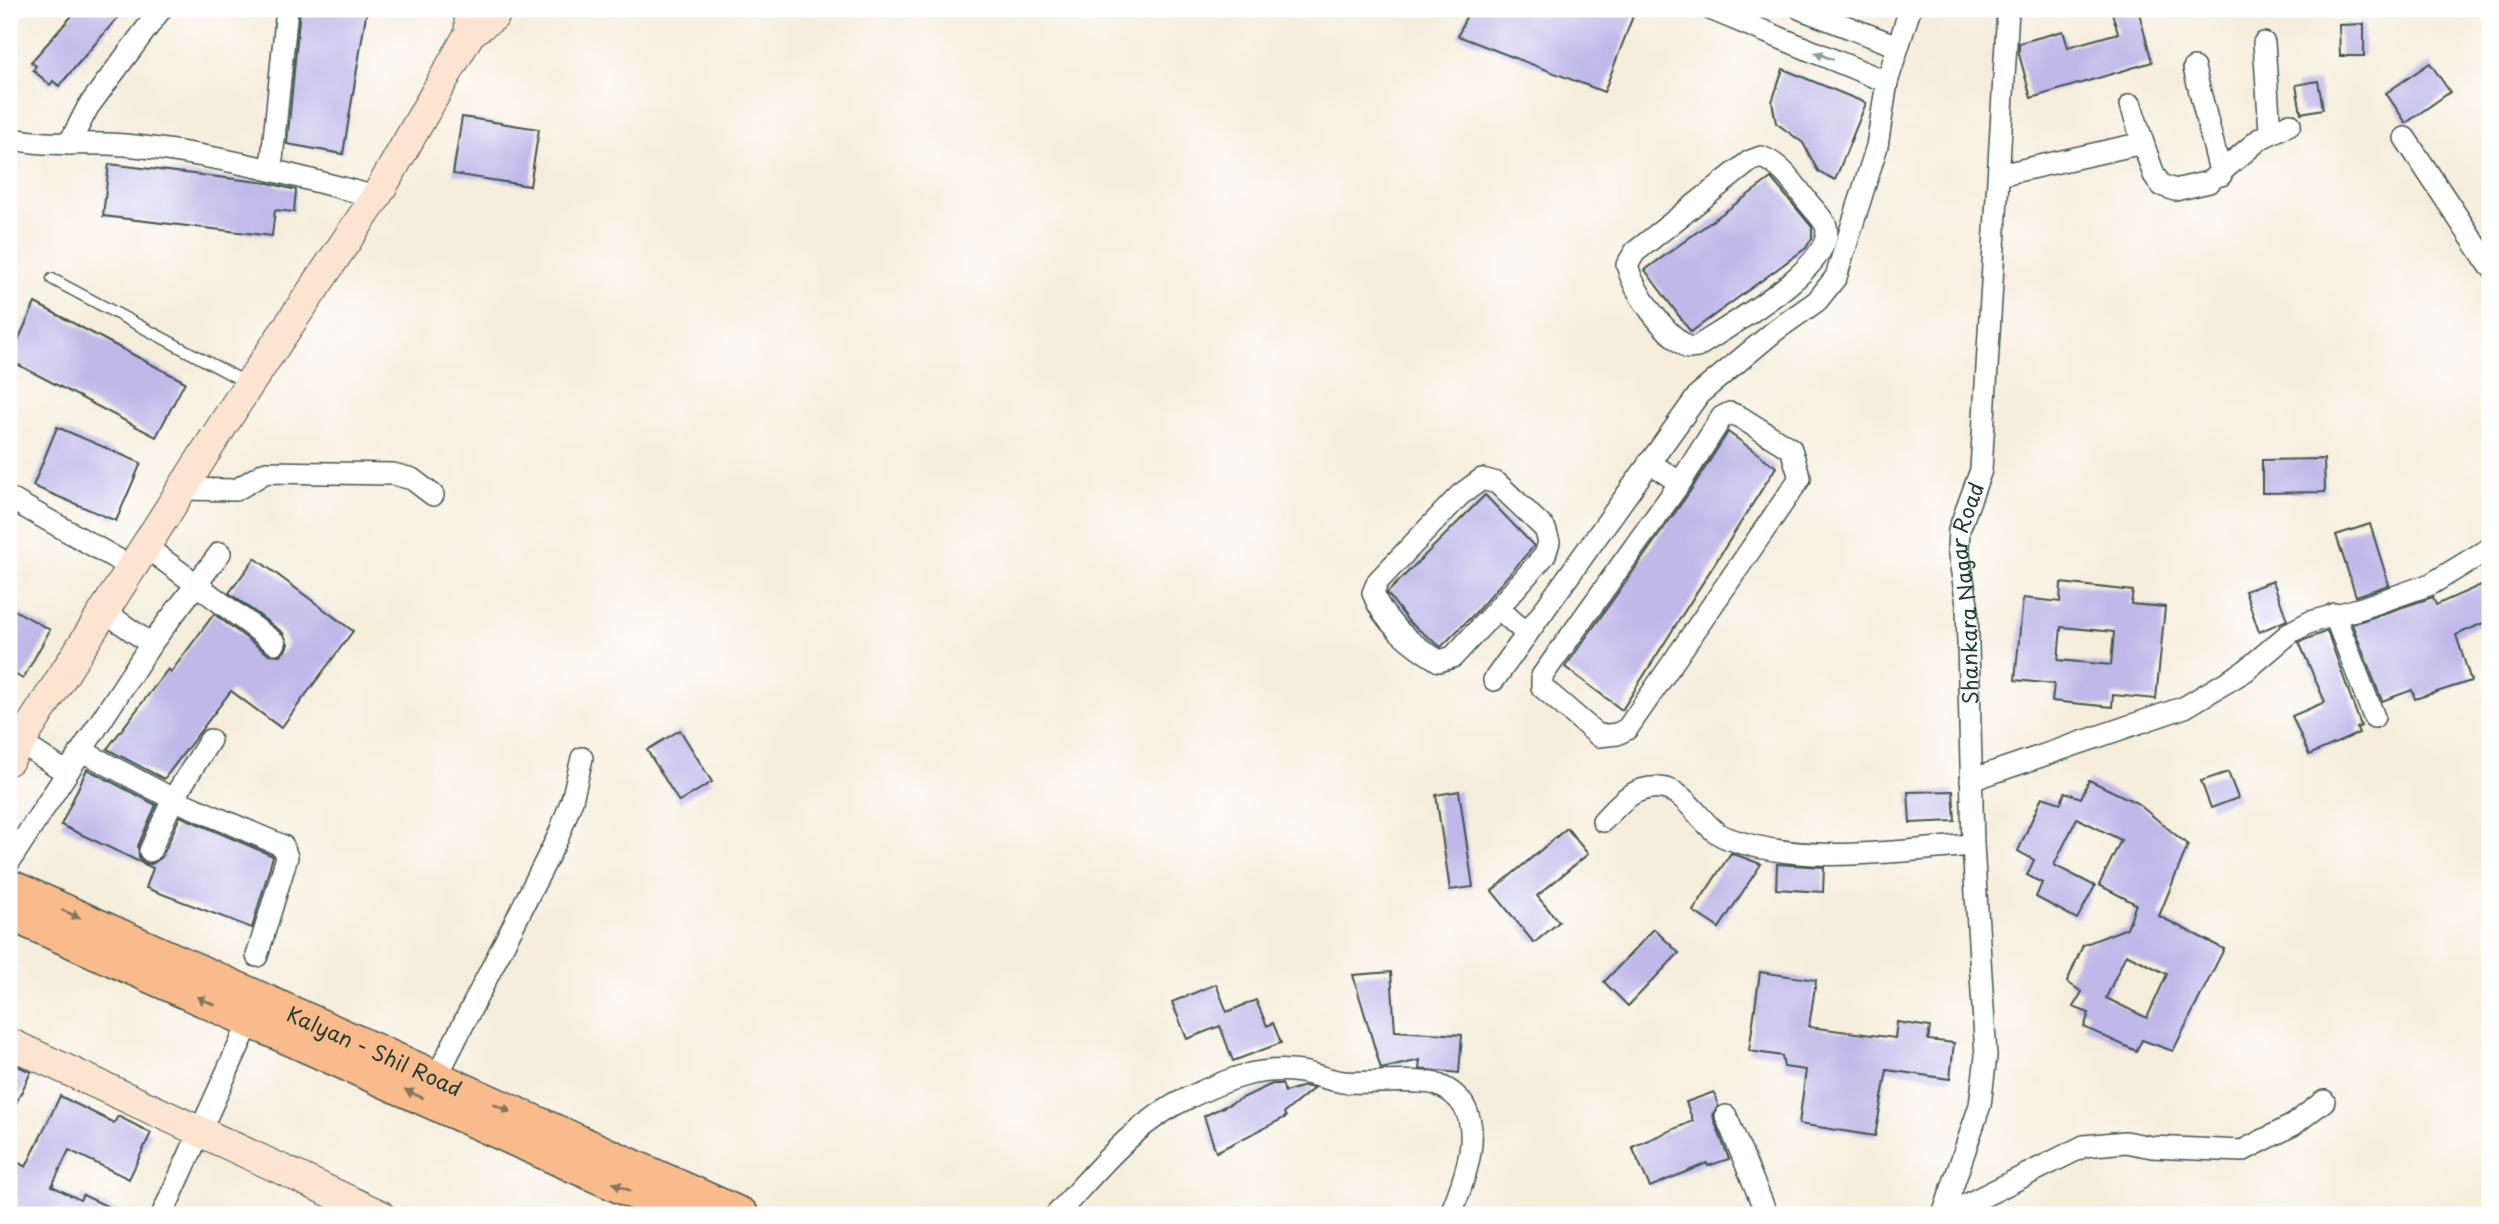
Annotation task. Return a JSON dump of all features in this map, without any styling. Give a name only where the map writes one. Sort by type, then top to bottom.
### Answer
[{"type":"main road","name":"Kalyan - Shil Road","points":[[9,886],[255,1010],[684,1215]]},
{"type":"main road","name":"Kalyan - Shil Road","points":[[9,913],[436,1078],[742,1215]]},
{"type":"street","points":[[69,144],[88,107],[161,9]]},
{"type":"street","points":[[271,169],[287,9]]},
{"type":"street","points":[[67,774],[15,751],[249,384],[376,197],[470,21],[494,16],[498,9]]},
{"type":"street","points":[[1710,9],[1887,82]]},
{"type":"street","points":[[1801,9],[1897,46]]},
{"type":"street","points":[[1494,680],[1699,394],[1776,330],[1817,301],[1836,277],[1877,146],[1887,82],[1910,9]]},
{"type":"street","name":"Shankara Nagar Road","points":[[1945,1215],[1985,1081],[1986,1056],[1973,845],[1967,604],[1958,548],[1959,530],[1981,470],[2008,9]]},
{"type":"street","points":[[2131,105],[2154,175],[2167,189],[2209,182],[2280,128],[2264,43]]},
{"type":"street","points":[[2194,68],[2221,175]]},
{"type":"street","points":[[9,138],[32,143],[125,145],[271,169],[376,197]]},
{"type":"street","points":[[2405,138],[2490,266]]},
{"type":"street","points":[[1999,175],[2143,143]]},
{"type":"street","points":[[1761,157],[1774,161],[1826,226],[1826,233],[1817,258],[1795,281],[1758,306],[1697,347],[1688,348],[1677,341],[1632,285],[1627,265],[1635,252],[1750,161],[1761,157]]},
{"type":"street","points":[[1758,306],[1776,330]]},
{"type":"street","points":[[1730,413],[1791,449],[1800,478],[1627,729],[1617,734],[1599,736],[1542,687],[1542,676],[1680,483],[1722,417],[1730,413]]},
{"type":"street","points":[[1649,462],[1680,483]]},
{"type":"street","points":[[183,489],[236,490],[266,472],[393,474],[412,479],[433,495]]},
{"type":"street","points":[[1482,479],[1497,483],[1545,529],[1549,542],[1545,555],[1497,608],[1453,657],[1439,661],[1419,649],[1380,612],[1373,593],[1378,581],[1460,495],[1482,479]]},
{"type":"street","points":[[9,498],[197,584],[275,643]]},
{"type":"street","points":[[1971,780],[2185,707],[2245,671],[2291,632],[2334,614],[2362,608],[2431,584],[2490,548]]},
{"type":"street","points":[[9,862],[151,644],[220,553]]},
{"type":"street","points":[[1497,608],[1527,634]]},
{"type":"street","points":[[105,612],[151,644]]},
{"type":"street","points":[[2334,614],[2374,717]]},
{"type":"street","points":[[150,851],[173,799],[210,740]]},
{"type":"street","points":[[82,751],[173,799],[283,846],[286,851],[257,956]]},
{"type":"street","points":[[436,1078],[558,837],[572,800],[582,758]]},
{"type":"street","points":[[1603,821],[1630,792],[1659,788],[1676,792],[1724,837],[1781,852],[1853,852],[1973,845]]},
{"type":"street","points":[[162,1215],[255,1010]]},
{"type":"street","points":[[9,1043],[380,1215]]},
{"type":"street","points":[[1056,1215],[1132,1134],[1157,1115],[1189,1097],[1256,1070],[1282,1070],[1341,1082],[1437,1084],[1462,1102],[1471,1118],[1473,1136],[1450,1215]]},
{"type":"street","points":[[1945,1215],[2084,1146],[2125,1142],[2152,1147],[2242,1151],[2293,1125],[2324,1101]]},
{"type":"street","points":[[1726,1116],[1766,1215]]},
{"type":"lane","points":[[52,279],[249,384]]},
{"type":"building","points":[[78,9],[125,9],[59,86],[53,81],[50,85],[33,70],[36,66],[31,62]]},
{"type":"building","points":[[300,9],[367,9],[343,154],[287,144]]},
{"type":"building","points":[[1469,9],[1614,9],[1633,16],[1604,92],[1458,36]]},
{"type":"building","points":[[2111,9],[2138,9],[2152,62],[2031,98],[2019,54],[2019,43],[2063,31],[2068,47],[2118,33]]},
{"type":"building","points":[[2364,24],[2364,56],[2340,56],[2339,25]]},
{"type":"building","points":[[2430,63],[2450,92],[2406,123],[2386,93]]},
{"type":"building","points":[[1783,69],[1866,103],[1835,180],[1818,171],[1803,143],[1776,123],[1772,102]]},
{"type":"building","points":[[2318,81],[2323,109],[2301,113],[2296,85]]},
{"type":"building","points":[[462,117],[539,129],[530,186],[453,174]]},
{"type":"building","points":[[109,164],[268,183],[296,190],[294,212],[275,210],[272,236],[103,216]]},
{"type":"building","points":[[1771,178],[1812,227],[1812,238],[1806,248],[1691,332],[1645,270]]},
{"type":"building","points":[[35,303],[185,382],[156,437],[9,360]]},
{"type":"building","points":[[57,427],[141,463],[116,521],[33,486]]},
{"type":"building","points":[[1728,432],[1776,467],[1622,710],[1565,667],[1691,490]]},
{"type":"building","points":[[2324,459],[2325,492],[2262,493],[2262,460]]},
{"type":"building","points":[[1485,495],[1534,546],[1441,647],[1409,622],[1387,593]]},
{"type":"building","points":[[2370,524],[2389,585],[2356,596],[2336,535]]},
{"type":"building","points":[[255,558],[353,631],[281,728],[231,691],[164,779],[107,749],[168,669],[171,672],[214,614],[268,654],[280,655],[285,651],[288,644],[283,633],[229,593]]},
{"type":"building","points":[[2273,581],[2287,620],[2259,632],[2245,591]]},
{"type":"building","points":[[2490,581],[2490,620],[2456,635],[2471,681],[2415,699],[2412,690],[2382,701],[2352,624],[2433,597],[2436,605]]},
{"type":"building","points":[[2061,583],[2133,591],[2131,604],[2165,607],[2156,699],[2113,695],[2112,707],[2052,701],[2054,684],[2015,680],[2023,598],[2060,602]],"holes":[[[2061,627],[2114,632],[2111,665],[2058,660]]]},
{"type":"building","points":[[9,607],[50,630],[23,679],[9,671]]},
{"type":"building","points":[[2327,631],[2361,726],[2357,728],[2359,733],[2309,755],[2292,716],[2325,702],[2299,642]]},
{"type":"building","points":[[680,730],[712,782],[679,802],[647,750]]},
{"type":"building","points":[[87,769],[156,805],[138,846],[139,858],[144,863],[152,864],[162,857],[180,816],[273,856],[252,928],[146,888],[153,868],[61,825]]},
{"type":"building","points":[[2228,772],[2238,798],[2211,808],[2201,781]]},
{"type":"building","points":[[2089,780],[2137,803],[2188,845],[2159,916],[2224,949],[2173,1051],[2142,1040],[2136,1051],[2084,1027],[2089,1013],[2073,1007],[2082,992],[2067,982],[2083,945],[2127,928],[2136,904],[2099,885],[2121,840],[2077,818],[2054,865],[2095,886],[2077,919],[2036,897],[2042,883],[2027,875],[2034,860],[2018,851],[2042,797],[2061,803],[2065,792],[2081,798]],"holes":[[[2126,954],[2167,974],[2147,1018],[2106,998]]]},
{"type":"building","points":[[1459,791],[1473,887],[1450,890],[1436,795]]},
{"type":"building","points":[[1953,791],[1955,821],[1910,823],[1908,792]]},
{"type":"building","points":[[1567,828],[1588,854],[1537,896],[1559,922],[1534,943],[1492,891]]},
{"type":"building","points":[[1731,853],[1761,864],[1719,928],[1693,911]]},
{"type":"building","points":[[1777,864],[1824,867],[1823,892],[1776,889]]},
{"type":"building","points":[[1654,929],[1679,953],[1628,1006],[1604,982]]},
{"type":"building","points":[[1391,972],[1395,1031],[1462,1035],[1459,1073],[1419,1069],[1420,1060],[1381,1069],[1353,975]]},
{"type":"building","points":[[1760,972],[1816,980],[1809,1027],[1895,1038],[1897,1022],[1930,1027],[1928,1040],[1954,1043],[1950,1079],[1887,1070],[1875,1136],[1799,1124],[1806,1070],[1784,1067],[1782,1056],[1749,1051]]},
{"type":"building","points":[[1216,984],[1227,1012],[1256,1000],[1267,1026],[1273,1023],[1281,1043],[1233,1061],[1220,1026],[1187,1039],[1172,1002]]},
{"type":"building","points":[[9,1062],[31,1072],[9,1118]]},
{"type":"building","points":[[1272,1084],[1282,1084],[1285,1092],[1304,1086],[1314,1088],[1284,1113],[1286,1117],[1216,1152],[1204,1116]]},
{"type":"building","points":[[1714,1092],[1718,1106],[1713,1114],[1714,1120],[1729,1159],[1708,1166],[1707,1163],[1650,1187],[1632,1147],[1693,1121],[1686,1102]]},
{"type":"building","points":[[60,1096],[114,1123],[118,1116],[151,1133],[129,1179],[69,1150],[52,1186],[80,1200],[83,1195],[126,1215],[9,1215],[9,1158],[26,1167]]}]
